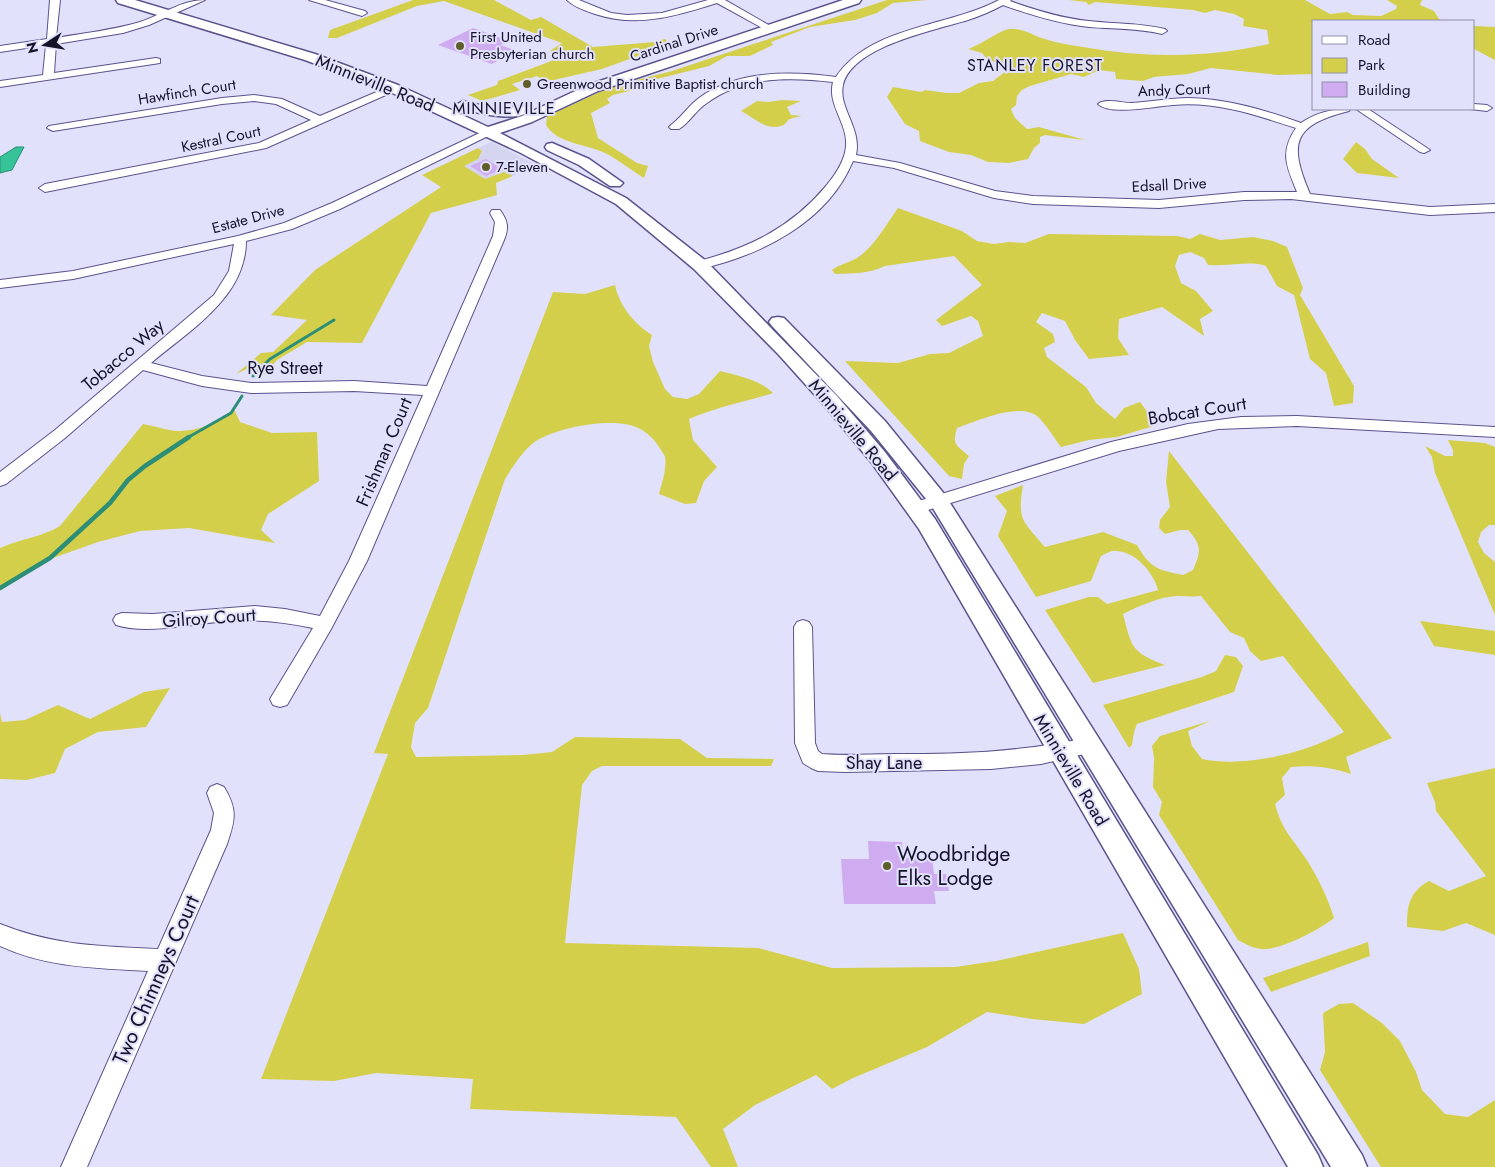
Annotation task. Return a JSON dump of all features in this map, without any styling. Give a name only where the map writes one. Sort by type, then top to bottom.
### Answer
[{"type":"main road","name":"Minnieville Road","points":[[122,0],[310,57],[393,88],[570,172],[621,201],[659,230],[708,263],[847,392],[878,426],[927,504],[954,569],[1076,749],[1350,1167]]},
{"type":"main road","points":[[160,0],[288,37]]},
{"type":"main road","name":"Cardinal Drive","points":[[488,132],[527,119],[593,88],[831,0]]},
{"type":"main road","name":"Cardinal Drive","points":[[506,125],[513,118],[558,96],[604,77],[764,26],[854,0]]},
{"type":"main road","name":"Minnieville Road","points":[[344,56],[430,90]]},
{"type":"main road","name":"Minnieville Road","points":[[558,96],[523,110],[505,113],[492,113],[458,103],[584,162],[670,223],[830,400],[878,457],[927,504]]},
{"type":"main road","name":"Minnieville Road","points":[[1076,749],[1306,1167]]},
{"type":"street","points":[[49,72],[55,0]]},
{"type":"street","points":[[0,49],[120,31],[200,0]]},
{"type":"street","points":[[314,0],[331,2],[362,13]]},
{"type":"street","points":[[572,0],[598,14],[620,19],[668,14],[718,0],[764,26]]},
{"type":"street","points":[[708,263],[755,247],[799,221],[830,189],[850,157],[851,132],[837,98],[839,80],[851,64],[880,46],[914,32],[968,16],[1004,1],[1059,19],[1095,24],[1142,27],[1162,31]]},
{"type":"street","points":[[0,84],[49,72],[156,61],[164,73]]},
{"type":"street","points":[[675,127],[686,119],[702,101],[719,90],[738,84],[759,79],[787,76],[839,80]]},
{"type":"street","name":"Kestral Court","points":[[44,188],[250,149],[273,142],[393,88]]},
{"type":"street","name":"Hawfinch Court","points":[[53,128],[228,100],[254,98],[278,102],[321,121]]},
{"type":"street","name":"Andy Court","points":[[1103,104],[1128,106],[1189,101],[1220,104],[1250,110],[1302,127]]},
{"type":"street","points":[[1475,107],[1486,108]]},
{"type":"street","points":[[1305,196],[1291,157],[1293,141],[1302,127],[1315,118],[1343,110]]},
{"type":"street","points":[[1362,110],[1424,150]]},
{"type":"street","name":"Estate Drive","points":[[0,284],[73,275],[240,239],[288,226],[311,218],[488,132]]},
{"type":"street","name":"Edsall Drive","points":[[850,157],[896,165],[994,194],[1033,200],[1159,204],[1244,196],[1305,196],[1421,210],[1458,211],[1495,208]]},
{"type":"street","name":"Frishman Court","points":[[280,699],[325,624],[358,561],[494,250],[502,228],[502,222],[496,213]]},
{"type":"street","name":"Tobacco Way","points":[[0,480],[60,434],[219,298],[231,282],[238,264],[240,239]]},
{"type":"street","name":"Rye Street","points":[[140,365],[202,381],[251,388],[354,386],[432,391]]},
{"type":"street","name":"Bobcat Court","points":[[927,504],[1116,446],[1218,424],[1297,421],[1495,432]]},
{"type":"street","name":"Gilroy Court","points":[[122,620],[158,622],[245,613],[295,618],[325,624]]},
{"type":"street","name":"Shay Lane","points":[[804,627],[805,743],[810,757],[818,762],[985,762],[1076,749]]},
{"type":"street","name":"Two Chimneys Court","points":[[74,1167],[224,821],[224,803],[217,793]]},
{"type":"street","points":[[0,935],[8,940],[48,952],[164,961]]},
{"type":"shaded area","points":[[491,142],[537,165],[513,176],[504,172],[485,179],[463,166],[478,159],[482,151],[478,148]]},
{"type":"shaded area","points":[[16,147],[24,147],[12,170],[0,173],[0,157]]},
{"type":"green space","points":[[413,0],[494,0],[531,20],[541,17],[593,47],[655,42],[665,39],[671,44],[602,69],[545,82],[537,76],[512,84],[520,90],[482,101],[468,95],[497,85],[498,81],[562,57],[550,51],[562,43],[444,1],[417,6],[337,38],[328,38],[330,30]]},
{"type":"green space","points":[[887,0],[927,0],[893,3],[877,13],[855,20],[810,27],[771,42],[773,45],[750,56],[727,56],[709,66],[653,80],[645,87],[613,95],[607,99],[610,103],[591,113],[598,138],[637,163],[648,166],[644,178],[605,153],[557,136],[546,125],[547,117],[550,115],[621,84],[672,71]]},
{"type":"green space","points":[[1069,0],[1305,0],[1330,14],[1347,12],[1353,15],[1381,16],[1396,9],[1397,6],[1387,0],[1422,0],[1420,5],[1434,11],[1442,20],[1312,20],[1312,74],[1278,75],[1211,68],[1188,74],[1154,77],[1143,81],[1116,79],[1115,72],[1099,70],[1084,77],[1071,74],[1030,86],[1022,90],[1017,96],[1016,105],[1011,109],[1015,118],[1027,129],[1039,127],[1085,140],[1045,135],[1040,137],[1040,143],[1034,148],[1028,159],[1009,163],[988,162],[971,155],[949,152],[920,141],[919,131],[905,124],[887,97],[893,87],[921,92],[925,90],[959,93],[979,83],[993,81],[1010,68],[987,59],[982,53],[968,49],[1009,29],[1023,30],[1041,38],[1068,45],[1106,51],[1153,55],[1222,52],[1269,44],[1267,30],[1243,26],[1244,19],[1234,14],[1215,10],[1205,13],[1193,10],[1095,2],[1089,5],[1086,2]]},
{"type":"green space","points":[[1475,26],[1495,27],[1495,60],[1475,50]]},
{"type":"green space","points":[[757,101],[801,101],[787,107],[791,115],[802,116],[790,119],[783,125],[770,127],[741,111]]},
{"type":"green space","points":[[1356,142],[1365,149],[1372,159],[1399,178],[1357,173],[1343,159]]},
{"type":"green space","points":[[478,148],[482,151],[478,159],[464,166],[485,179],[504,172],[513,176],[496,183],[497,195],[431,213],[362,343],[307,342],[277,360],[264,375],[249,368],[236,374],[261,353],[273,352],[307,320],[271,315],[315,270],[441,187],[422,175]]},
{"type":"green space","points":[[898,208],[962,231],[977,241],[994,244],[1009,242],[1025,243],[1049,234],[1177,236],[1190,239],[1200,234],[1220,240],[1253,237],[1273,241],[1287,247],[1303,288],[1300,295],[1354,386],[1353,403],[1334,406],[1326,373],[1310,359],[1294,295],[1277,286],[1266,266],[1259,264],[1208,265],[1204,258],[1190,252],[1179,255],[1175,266],[1181,283],[1196,291],[1213,311],[1200,319],[1204,336],[1162,307],[1119,319],[1118,338],[1129,355],[1089,359],[1075,340],[1065,321],[1042,313],[1036,322],[1053,334],[1055,342],[1044,348],[1047,357],[1086,387],[1096,403],[1115,419],[1124,408],[1140,402],[1157,425],[1117,437],[1089,440],[1061,447],[1037,416],[1029,412],[1020,411],[998,414],[957,428],[956,444],[969,456],[964,464],[962,479],[949,476],[845,361],[898,363],[930,354],[949,353],[983,336],[978,321],[971,316],[942,326],[936,320],[982,285],[954,256],[885,266],[861,273],[835,274],[832,270],[857,258],[869,248]]},
{"type":"green space","points":[[615,285],[620,300],[633,320],[652,335],[649,346],[653,362],[665,389],[673,397],[687,399],[699,394],[720,371],[755,381],[773,393],[689,419],[693,440],[717,467],[704,481],[696,503],[685,504],[659,494],[665,471],[665,457],[652,438],[636,427],[613,423],[585,425],[546,436],[536,441],[527,449],[505,479],[428,708],[415,723],[411,747],[416,757],[523,755],[552,752],[575,737],[680,739],[707,758],[774,759],[771,766],[602,766],[592,771],[582,785],[565,943],[758,948],[832,968],[955,967],[996,961],[1123,933],[1139,969],[1142,994],[1084,1024],[987,1012],[927,1047],[853,1078],[832,1089],[816,1075],[755,1105],[723,1129],[738,1167],[711,1167],[676,1117],[470,1109],[473,1079],[376,1073],[334,1081],[261,1079],[388,754],[374,753],[553,292],[585,294]]},
{"type":"green space","points":[[234,409],[240,422],[272,433],[317,432],[319,481],[268,514],[261,530],[275,543],[189,528],[140,531],[98,542],[53,558],[0,590],[0,548],[46,533],[60,526],[143,424],[175,431],[187,431],[216,422]]},
{"type":"green space","points":[[1448,440],[1485,443],[1495,447],[1495,525],[1489,525],[1481,532],[1478,542],[1484,553],[1495,562],[1495,615],[1435,473],[1432,457],[1425,446],[1445,456],[1453,456],[1453,450]]},
{"type":"green space","points":[[1169,451],[1392,738],[1346,757],[1351,774],[1329,768],[1299,766],[1291,767],[1282,778],[1285,795],[1275,804],[1278,814],[1317,878],[1334,918],[1320,928],[1275,948],[1259,949],[1238,940],[1159,815],[1162,802],[1153,787],[1154,758],[1152,746],[1160,736],[1210,721],[1188,731],[1192,746],[1202,759],[1237,762],[1275,757],[1294,752],[1329,740],[1344,732],[1283,656],[1261,661],[1250,651],[1244,638],[1230,632],[1201,596],[1163,598],[1123,614],[1131,642],[1139,652],[1165,665],[1093,683],[1045,610],[1089,597],[1098,597],[1107,604],[1158,590],[1148,570],[1130,555],[1112,551],[1101,556],[1091,581],[1036,597],[998,536],[1007,511],[995,496],[1023,485],[1021,506],[1024,520],[1045,547],[1103,532],[1137,545],[1146,559],[1155,567],[1183,575],[1193,570],[1198,558],[1199,549],[1196,540],[1188,530],[1165,534],[1159,528],[1160,520],[1170,507],[1166,482]]},
{"type":"green space","points":[[1420,621],[1495,631],[1495,655],[1434,646]]},
{"type":"green space","points":[[1225,655],[1236,657],[1243,666],[1234,692],[1137,724],[1132,745],[1129,748],[1103,705],[1202,677],[1216,671]]},
{"type":"green space","points":[[170,688],[146,727],[98,732],[65,749],[55,773],[27,780],[0,779],[0,713],[2,722],[25,720],[58,705],[90,719],[144,692]]},
{"type":"green space","points":[[1495,768],[1495,935],[1466,923],[1443,931],[1407,927],[1410,900],[1422,885],[1429,881],[1449,891],[1486,876],[1436,811],[1435,802],[1427,783]]},
{"type":"green space","points":[[1368,942],[1370,956],[1271,992],[1263,978]]},
{"type":"green space","points":[[1353,1003],[1382,1023],[1400,1041],[1416,1072],[1422,1090],[1445,1114],[1468,1117],[1495,1100],[1495,1167],[1381,1167],[1320,1070],[1325,1052],[1323,1013],[1339,1004]]},
{"type":"building","name":"First United Presbyterian church","points":[[473,28],[510,41],[500,45],[517,51],[492,64],[438,45]]},
{"type":"building","name":"7-Eleven","points":[[486,159],[502,169],[486,176],[470,166]]},
{"type":"building","name":"Woodbridge Elks Lodge","points":[[868,841],[902,842],[903,858],[932,858],[934,874],[946,874],[949,891],[934,891],[936,904],[844,904],[841,859],[869,859]]},
{"type":"waterway","points":[[253,376],[270,359],[334,320]]},
{"type":"waterway","points":[[187,438],[231,413],[242,396]]},
{"type":"waterway","points":[[0,588],[50,558],[110,503],[128,480],[145,466],[189,437]]},
{"type":"place","name":"First United Presbyterian church","points":[[460,46]]},
{"type":"place","name":"Greenwood Primitive Baptist church","points":[[527,84]]},
{"type":"place","name":"7-Eleven","points":[[486,167]]},
{"type":"place","name":"Woodbridge Elks Lodge","points":[[887,866]]},
{"type":"district","name":"STANLEY FOREST","points":[[1035,65]]},
{"type":"district","name":"MINNIEVILLE","points":[[504,108]]}]
